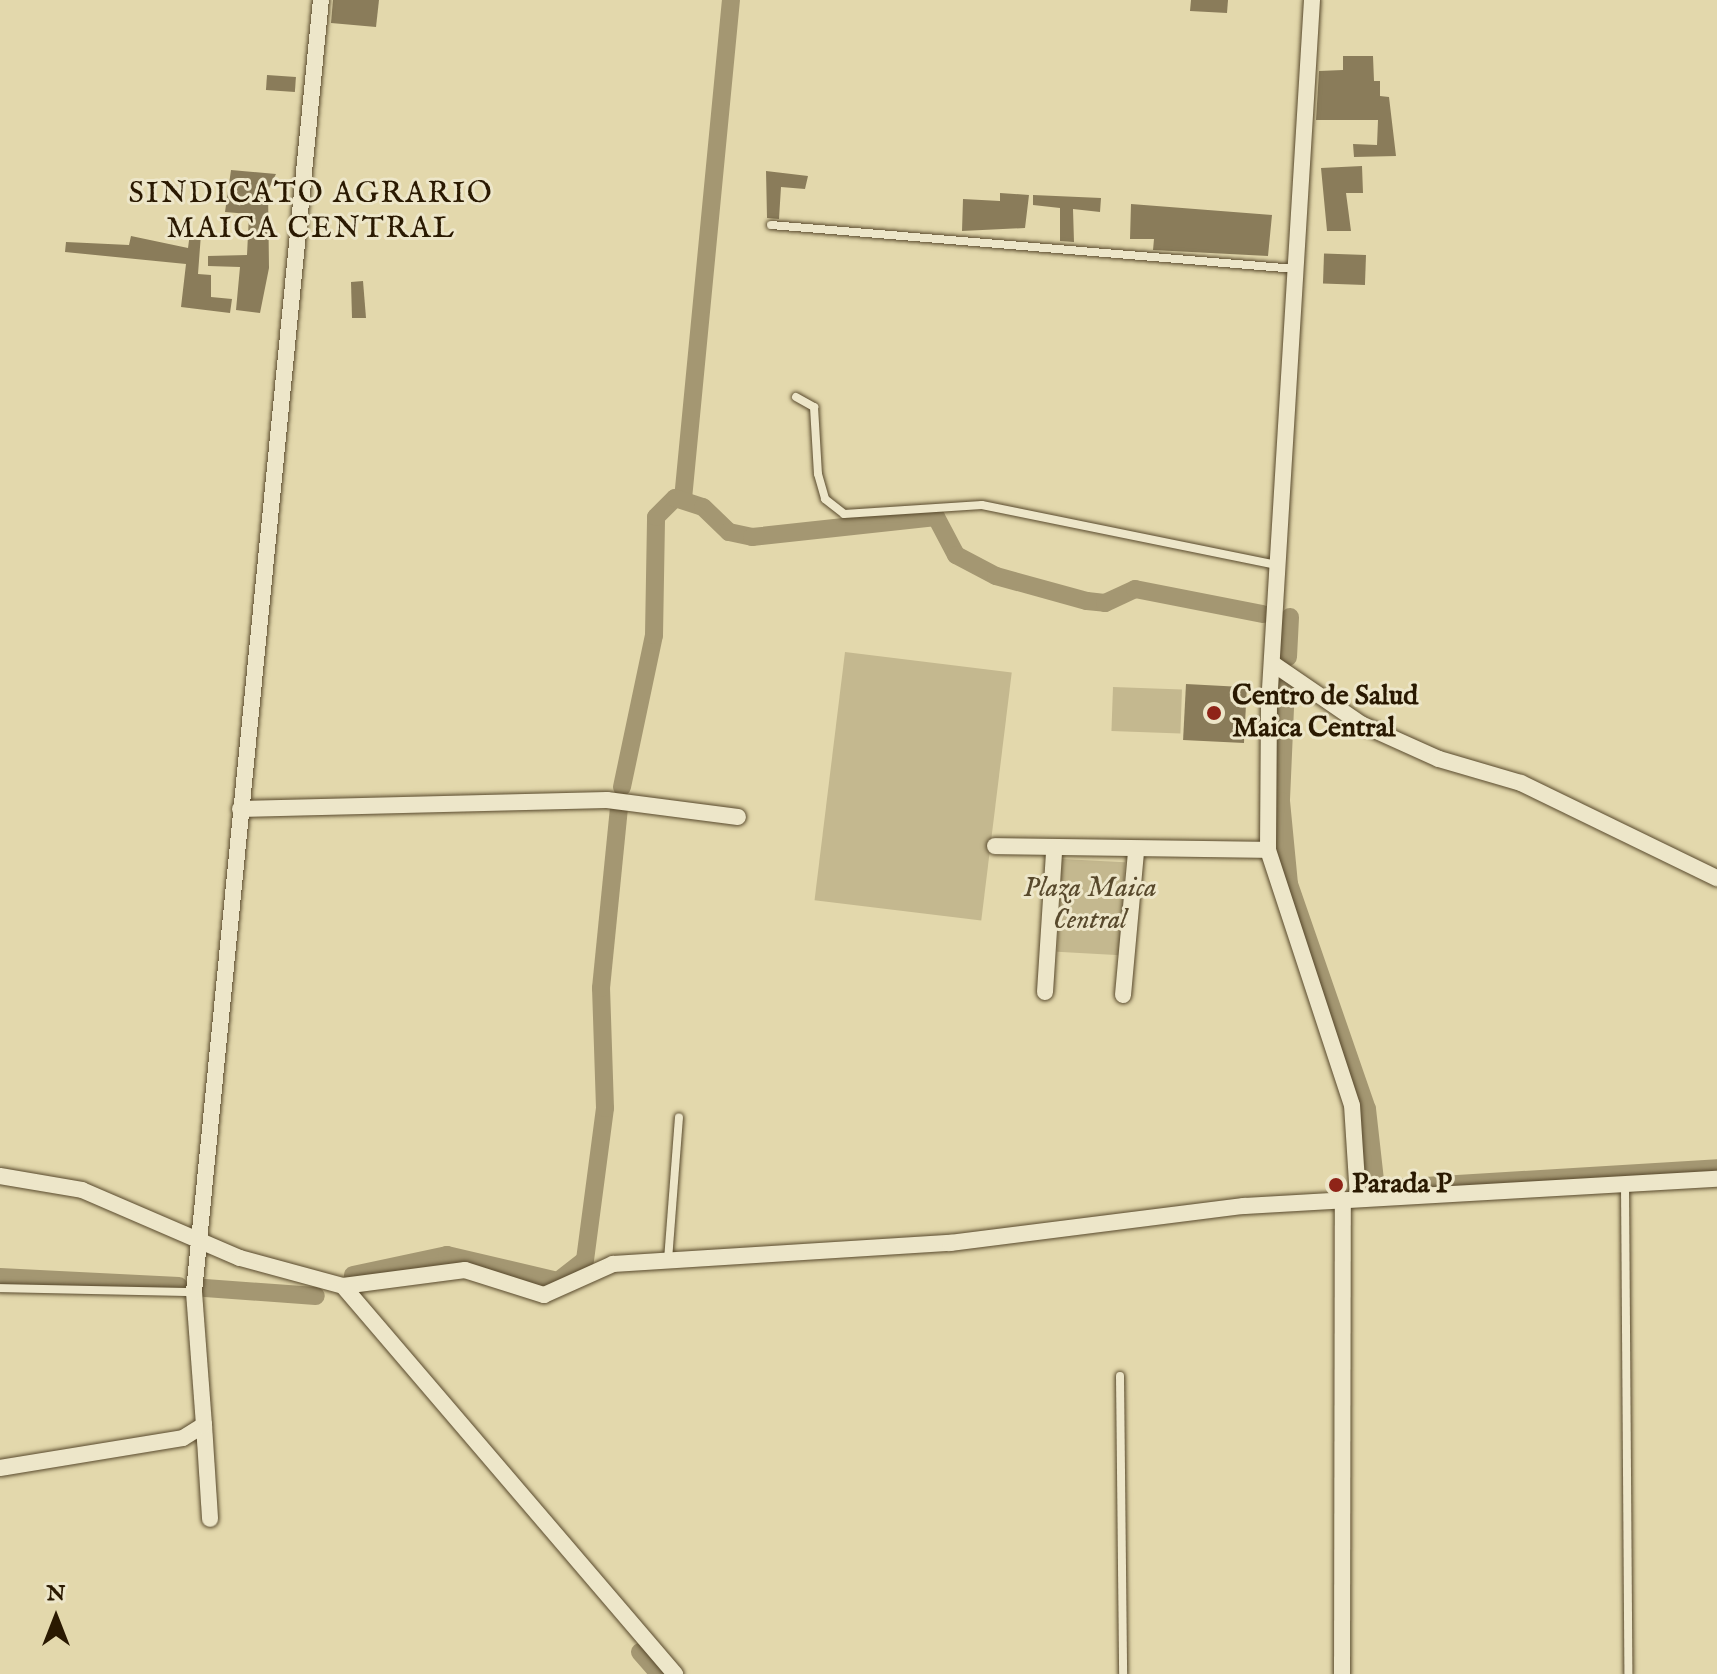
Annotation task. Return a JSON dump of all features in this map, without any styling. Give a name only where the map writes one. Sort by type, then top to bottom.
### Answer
[{"type":"street","points":[[210,1519],[194,1292],[321,0]]},
{"type":"street","points":[[1312,0],[1272,663],[1268,850],[1352,1105],[1342,1674]]},
{"type":"street","points":[[1272,663],[1361,724],[1521,783],[1717,878]]},
{"type":"street","points":[[240,809],[607,800],[738,817]]},
{"type":"street","points":[[995,846],[1054,851],[1268,850]]},
{"type":"street","points":[[1045,992],[1054,851]]},
{"type":"street","points":[[1123,995],[1136,852]]},
{"type":"street","points":[[0,1176],[82,1190],[201,1237],[240,1258],[343,1286],[465,1270],[544,1295],[613,1264],[950,1243],[1350,1199],[1717,1179]]},
{"type":"street","points":[[343,1286],[675,1674]]},
{"type":"street","points":[[0,1468],[183,1438],[204,1425]]},
{"type":"lane","points":[[771,225],[1296,269]]},
{"type":"lane","points":[[796,397],[814,407],[818,474],[825,499],[844,514],[982,505],[1278,565]]},
{"type":"lane","points":[[668,1260],[679,1117]]},
{"type":"lane","points":[[1625,1185],[1628,1674]]},
{"type":"lane","points":[[0,1288],[194,1292]]},
{"type":"lane","points":[[1120,1376],[1123,1674]]},
{"type":"green space","points":[[845,652],[1012,672],[981,921],[815,900]]},
{"type":"green space","points":[[1113,687],[1182,689],[1180,733],[1111,731]]},
{"type":"green space","name":"Plaza Maica Central","points":[[1062,859],[1125,862],[1120,955],[1057,952]]},
{"type":"building","points":[[333,0],[379,0],[376,27],[331,23]]},
{"type":"building","points":[[1191,0],[1228,0],[1227,13],[1190,11]]},
{"type":"building","points":[[1343,56],[1373,56],[1374,81],[1380,81],[1380,96],[1389,97],[1396,156],[1354,157],[1353,144],[1377,145],[1378,120],[1316,120],[1319,71],[1343,70]]},
{"type":"building","points":[[267,75],[296,77],[295,92],[266,90]]},
{"type":"building","points":[[1362,166],[1363,193],[1346,193],[1351,231],[1327,231],[1321,168]]},
{"type":"building","points":[[231,170],[276,174],[268,190],[269,268],[260,313],[236,310],[240,267],[208,266],[208,256],[247,255],[249,214],[225,212]]},
{"type":"building","points":[[766,171],[808,176],[805,189],[781,187],[779,219],[767,218]]},
{"type":"building","points":[[1000,193],[1029,195],[1025,228],[962,231],[963,199],[1000,201]]},
{"type":"building","points":[[1033,195],[1101,198],[1100,212],[1073,209],[1074,242],[1060,241],[1060,208],[1033,205]]},
{"type":"building","points":[[1131,204],[1272,215],[1268,256],[1153,250],[1154,239],[1130,239]]},
{"type":"building","points":[[190,233],[201,234],[198,274],[211,275],[211,297],[232,299],[230,313],[181,307],[186,264],[65,252],[66,242],[129,245],[131,236],[188,248]]},
{"type":"building","points":[[1324,254],[1366,255],[1365,285],[1323,284]]},
{"type":"building","points":[[363,281],[366,318],[352,318],[351,282]]},
{"type":"building","name":"Centro de Salud Maica Central","points":[[1186,684],[1247,687],[1244,743],[1183,740]]},
{"type":"waterway","points":[[683,499],[731,0]]},
{"type":"waterway","points":[[622,787],[654,635],[656,517],[675,498],[703,507],[729,532],[752,537],[936,517],[956,555],[996,576],[1087,601],[1105,603],[1135,589],[1263,614]]},
{"type":"waterway","points":[[1288,657],[1290,617]]},
{"type":"waterway","points":[[1286,685],[1281,801],[1289,884],[1367,1109],[1376,1189],[1717,1168]]},
{"type":"waterway","points":[[353,1275],[447,1255],[558,1281],[585,1260],[605,1108],[601,988],[619,808]]},
{"type":"waterway","points":[[0,1277],[179,1286]]},
{"type":"waterway","points":[[205,1288],[316,1296]]},
{"type":"waterway","points":[[640,1652],[659,1674]]},
{"type":"place","name":"Centro de Salud Maica Central","points":[[1214,713]]},
{"type":"place","name":"Parada P","points":[[1336,1185]]},
{"type":"district","name":"SINDICATO AGRARIO MAICA CENTRAL","points":[[311,211]]}]
